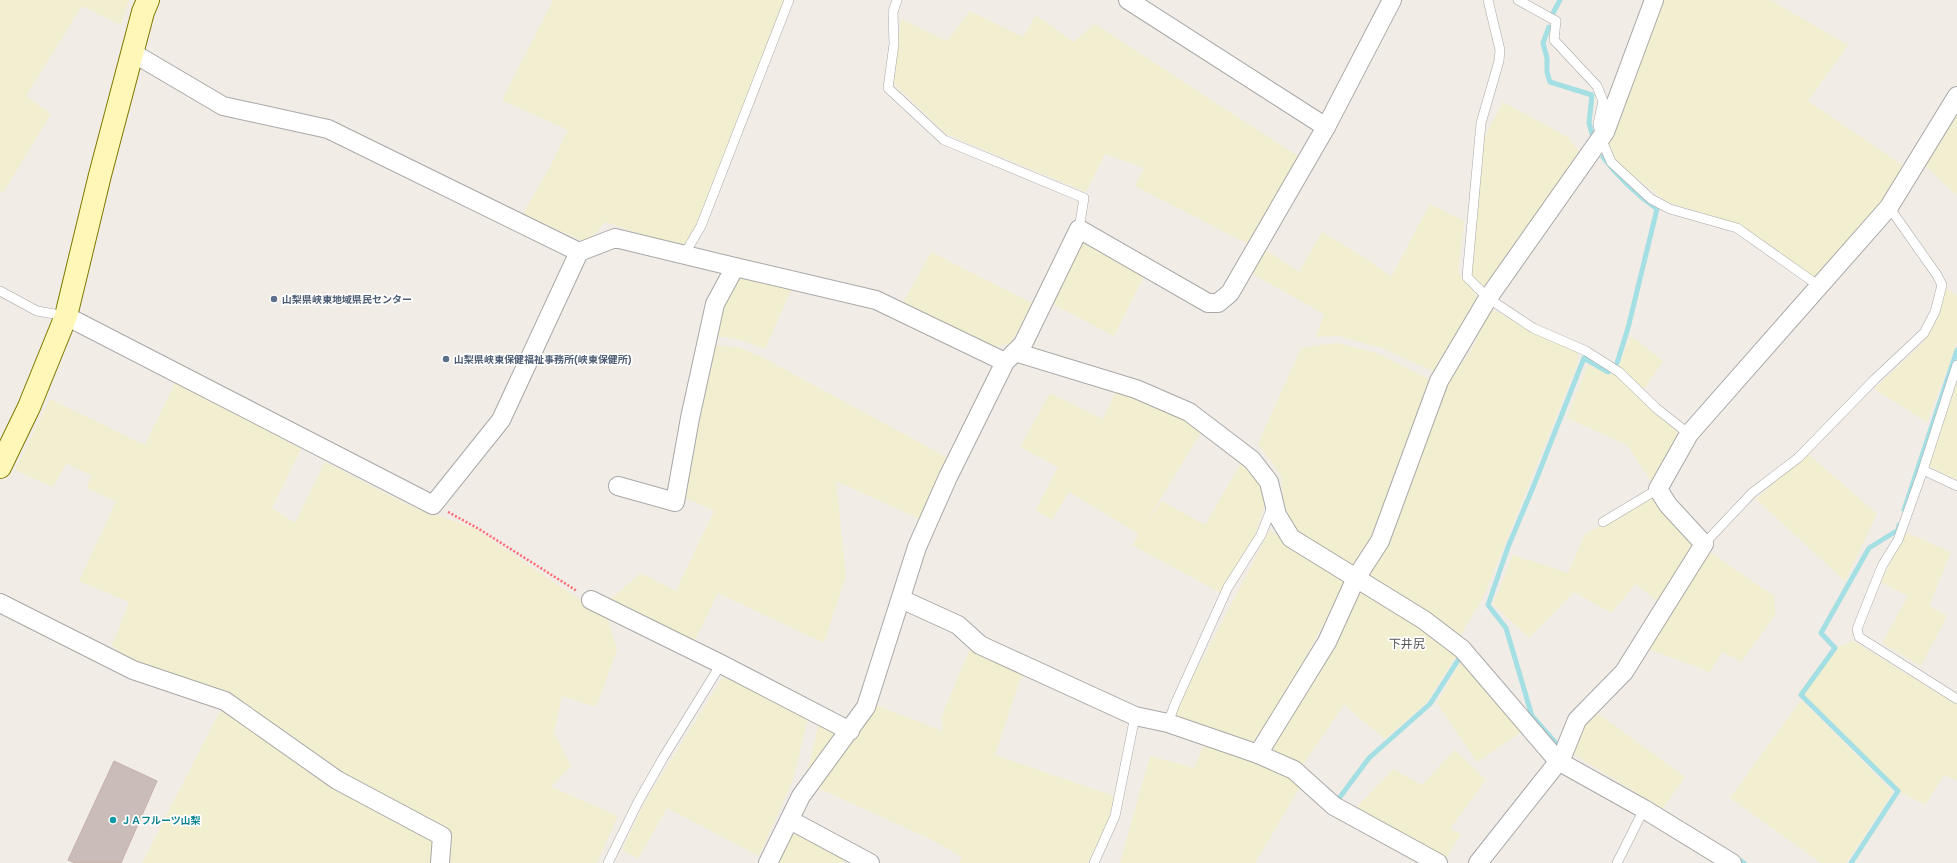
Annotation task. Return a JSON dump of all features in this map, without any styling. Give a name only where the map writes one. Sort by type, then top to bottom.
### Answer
[{"type":"street","points":[[0,467],[29,407],[66,316],[132,53],[148,0]]},
{"type":"street","points":[[1128,0],[1326,127]]},
{"type":"street","points":[[768,863],[801,796],[850,731],[866,707],[902,599],[917,547],[948,477],[1010,357],[1023,344],[1079,229],[1208,303],[1218,303],[1230,294],[1326,127],[1392,0]]},
{"type":"street","points":[[1258,754],[1327,642],[1356,578],[1380,541],[1439,381],[1488,298],[1605,132],[1654,0]]},
{"type":"street","points":[[132,53],[223,106],[328,129],[579,252]]},
{"type":"street","points":[[1478,863],[1560,759],[1578,720],[1624,672],[1704,544],[1668,505],[1658,489],[1690,434],[1889,207],[1957,96]]},
{"type":"street","points":[[66,316],[433,504],[500,420],[579,252],[615,238],[876,300],[1010,357],[1136,389],[1189,412],[1252,460],[1270,482],[1277,515],[1291,538],[1424,620],[1462,648],[1560,759],[1732,863]]},
{"type":"street","points":[[618,486],[676,502],[690,418],[715,304],[735,267]]},
{"type":"street","points":[[902,599],[958,624],[980,645],[1135,716],[1168,723],[1258,754],[1294,770],[1334,806],[1438,863]]},
{"type":"street","points":[[591,600],[721,664],[850,731]]},
{"type":"street","points":[[0,603],[133,670],[225,701],[337,780],[442,836],[440,863]]},
{"type":"street","points":[[790,820],[870,863]]},
{"type":"lane","points":[[684,255],[701,226],[789,0]]},
{"type":"lane","points":[[897,0],[893,12],[894,44],[888,88],[944,140],[1084,198],[1079,229]]},
{"type":"lane","points":[[1488,0],[1500,50],[1499,61],[1481,123],[1467,277],[1488,298],[1533,328],[1586,352],[1619,372],[1656,408],[1690,434]]},
{"type":"lane","points":[[1518,0],[1556,21],[1554,40],[1597,86],[1603,101],[1598,124],[1601,138],[1610,162],[1651,199],[1670,209],[1736,228],[1819,286]]},
{"type":"lane","points":[[1704,544],[1752,493],[1798,458],[1875,379],[1924,333],[1935,312],[1942,285],[1937,275],[1889,207]]},
{"type":"lane","points":[[0,291],[37,311],[66,316]]},
{"type":"lane","points":[[1957,365],[1923,470],[1898,540],[1882,566],[1857,629],[1858,637],[1957,699]]},
{"type":"lane","points":[[1923,470],[1957,486]]},
{"type":"lane","points":[[1603,522],[1658,489]]},
{"type":"lane","points":[[1168,723],[1175,704],[1228,587],[1261,535],[1274,502]]},
{"type":"lane","points":[[608,863],[638,802],[663,758],[721,664]]},
{"type":"lane","points":[[1094,863],[1115,816],[1135,716]]},
{"type":"lane","points":[[1617,863],[1644,809]]},
{"type":"path","points":[[433,504],[479,529],[591,600]]},
{"type":"shaded area","points":[[0,0],[129,0],[121,25],[82,6],[26,96],[51,114],[4,191],[0,193]]},
{"type":"shaded area","points":[[553,0],[784,0],[696,225],[682,248],[605,222],[587,243],[523,214],[552,163],[568,130],[502,100]]},
{"type":"shaded area","points":[[1660,0],[1770,0],[1848,45],[1808,101],[1905,167],[1878,210],[1817,281],[1742,226],[1667,202],[1616,162],[1608,141]]},
{"type":"shaded area","points":[[970,11],[1023,37],[1036,15],[1073,42],[1095,24],[1299,157],[1248,244],[1135,186],[1144,168],[1105,154],[1086,192],[946,134],[893,83],[901,19],[947,41]]},
{"type":"shaded area","points":[[1503,102],[1568,137],[1581,154],[1486,289],[1471,274],[1484,138]]},
{"type":"shaded area","points":[[1957,107],[1957,196],[1922,163]]},
{"type":"shaded area","points":[[1430,204],[1464,221],[1458,273],[1480,299],[1436,373],[1382,348],[1338,336],[1316,337],[1324,314],[1251,273],[1264,249],[1299,272],[1322,232],[1367,259],[1391,277]]},
{"type":"shaded area","points":[[1090,242],[1145,274],[1114,336],[1049,302],[1076,246]]},
{"type":"shaded area","points":[[931,252],[1034,304],[1011,343],[994,348],[903,303]]},
{"type":"shaded area","points":[[739,277],[792,288],[765,349],[741,340],[715,336],[721,305]]},
{"type":"shaded area","points":[[1946,289],[1957,296],[1957,343],[1927,422],[1874,389],[1923,343],[1935,323]]},
{"type":"shaded area","points":[[1491,309],[1578,353],[1577,365],[1484,596],[1460,636],[1363,577],[1445,386],[1469,354]]},
{"type":"shaded area","points":[[1631,336],[1663,361],[1644,389],[1618,367]]},
{"type":"shaded area","points":[[1337,343],[1377,353],[1431,380],[1372,543],[1354,567],[1299,536],[1285,519],[1281,475],[1258,444],[1301,348]]},
{"type":"shaded area","points":[[715,345],[740,348],[762,357],[948,458],[920,519],[836,481],[846,576],[824,643],[718,593],[693,644],[606,603],[641,573],[676,591],[714,511],[686,498],[695,444]]},
{"type":"shaded area","points":[[1588,365],[1611,375],[1615,373],[1683,435],[1653,484],[1627,445],[1567,418]]},
{"type":"shaded area","points":[[1957,377],[1957,480],[1929,466]]},
{"type":"shaded area","points":[[176,381],[301,449],[272,508],[295,523],[325,462],[408,505],[474,528],[608,619],[617,650],[596,707],[562,696],[554,733],[571,766],[551,787],[618,816],[597,863],[445,863],[451,832],[355,782],[291,735],[221,693],[138,664],[112,646],[129,602],[79,581],[116,502],[87,488],[91,475],[66,464],[53,487],[15,470],[50,399],[145,445]]},
{"type":"shaded area","points":[[1116,391],[1187,420],[1202,431],[1145,524],[1162,501],[1205,525],[1242,461],[1261,482],[1267,498],[1255,535],[1221,593],[1132,545],[1139,534],[1069,492],[1052,520],[1036,510],[1058,467],[1020,447],[1050,393],[1103,419]]},
{"type":"shaded area","points":[[1807,453],[1877,514],[1845,581],[1756,499]]},
{"type":"shaded area","points":[[1657,495],[1697,545],[1658,602],[1636,584],[1611,613],[1574,592],[1529,638],[1493,604],[1513,555],[1568,573],[1585,534]]},
{"type":"shaded area","points":[[1270,530],[1348,580],[1257,745],[1172,717]]},
{"type":"shaded area","points":[[1905,532],[1951,552],[1929,606],[1947,616],[1921,666],[1882,643],[1908,596],[1881,582]]},
{"type":"shaded area","points":[[1707,550],[1774,596],[1775,615],[1741,662],[1722,652],[1710,672],[1646,648]]},
{"type":"shaded area","points":[[1360,586],[1459,651],[1427,702],[1385,739],[1344,705],[1300,769],[1266,750]]},
{"type":"shaded area","points":[[1853,641],[1957,705],[1957,781],[1944,775],[1925,805],[1898,791],[1801,695],[1835,648]]},
{"type":"shaded area","points":[[971,646],[1023,671],[995,755],[1114,796],[1109,818],[1088,863],[959,863],[962,857],[932,840],[818,788],[858,732],[873,704],[943,731],[941,718]]},
{"type":"shaded area","points":[[1464,656],[1523,731],[1477,762],[1437,703]]},
{"type":"shaded area","points":[[723,677],[808,718],[793,780],[759,856],[667,808],[638,859],[622,850],[644,803]]},
{"type":"shaded area","points":[[1801,700],[1893,792],[1846,863],[1821,863],[1730,798]]},
{"type":"shaded area","points":[[225,709],[435,839],[434,863],[142,863],[219,713]]},
{"type":"shaded area","points":[[1596,712],[1685,777],[1662,809],[1569,751],[1580,725]]},
{"type":"shaded area","points":[[819,721],[841,733],[805,782]]},
{"type":"shaded area","points":[[1204,744],[1286,775],[1300,787],[1255,863],[1120,863],[1150,756],[1194,768]]},
{"type":"shaded area","points":[[1455,750],[1486,780],[1450,829],[1461,834],[1445,860],[1356,808],[1393,769],[1422,785]]},
{"type":"shaded area","points":[[793,833],[845,858],[842,863],[777,863]]},
{"type":"building","name":"ＪＡフルーツ山梨","points":[[114,761],[157,781],[121,863],[75,863],[68,860]]},
{"type":"waterway","points":[[1553,13],[1560,0]]},
{"type":"waterway","points":[[1549,27],[1543,43],[1547,58],[1547,72],[1550,82],[1592,95],[1589,123],[1593,137]]},
{"type":"waterway","points":[[1603,157],[1628,185],[1657,209],[1628,328],[1617,363]]},
{"type":"waterway","points":[[1904,510],[1957,350]]},
{"type":"waterway","points":[[1561,749],[1532,716],[1506,628],[1488,605],[1508,547],[1584,358],[1608,372]]},
{"type":"waterway","points":[[1851,863],[1898,791],[1801,695],[1835,648],[1821,633],[1869,548],[1898,530],[1899,525]]},
{"type":"waterway","points":[[1340,797],[1369,758],[1430,704],[1462,654]]},
{"type":"waterway","points":[[1735,857],[1744,863]]},
{"type":"place","name":"山梨県峡東地域県民センター","points":[[274,299]]},
{"type":"place","name":"山梨県峡東保健福祉事務所(峡東保健所)","points":[[446,359]]},
{"type":"place","name":"ＪＡフルーツ山梨","points":[[113,820]]},
{"type":"district","name":"下井尻","points":[[1407,643]]}]
